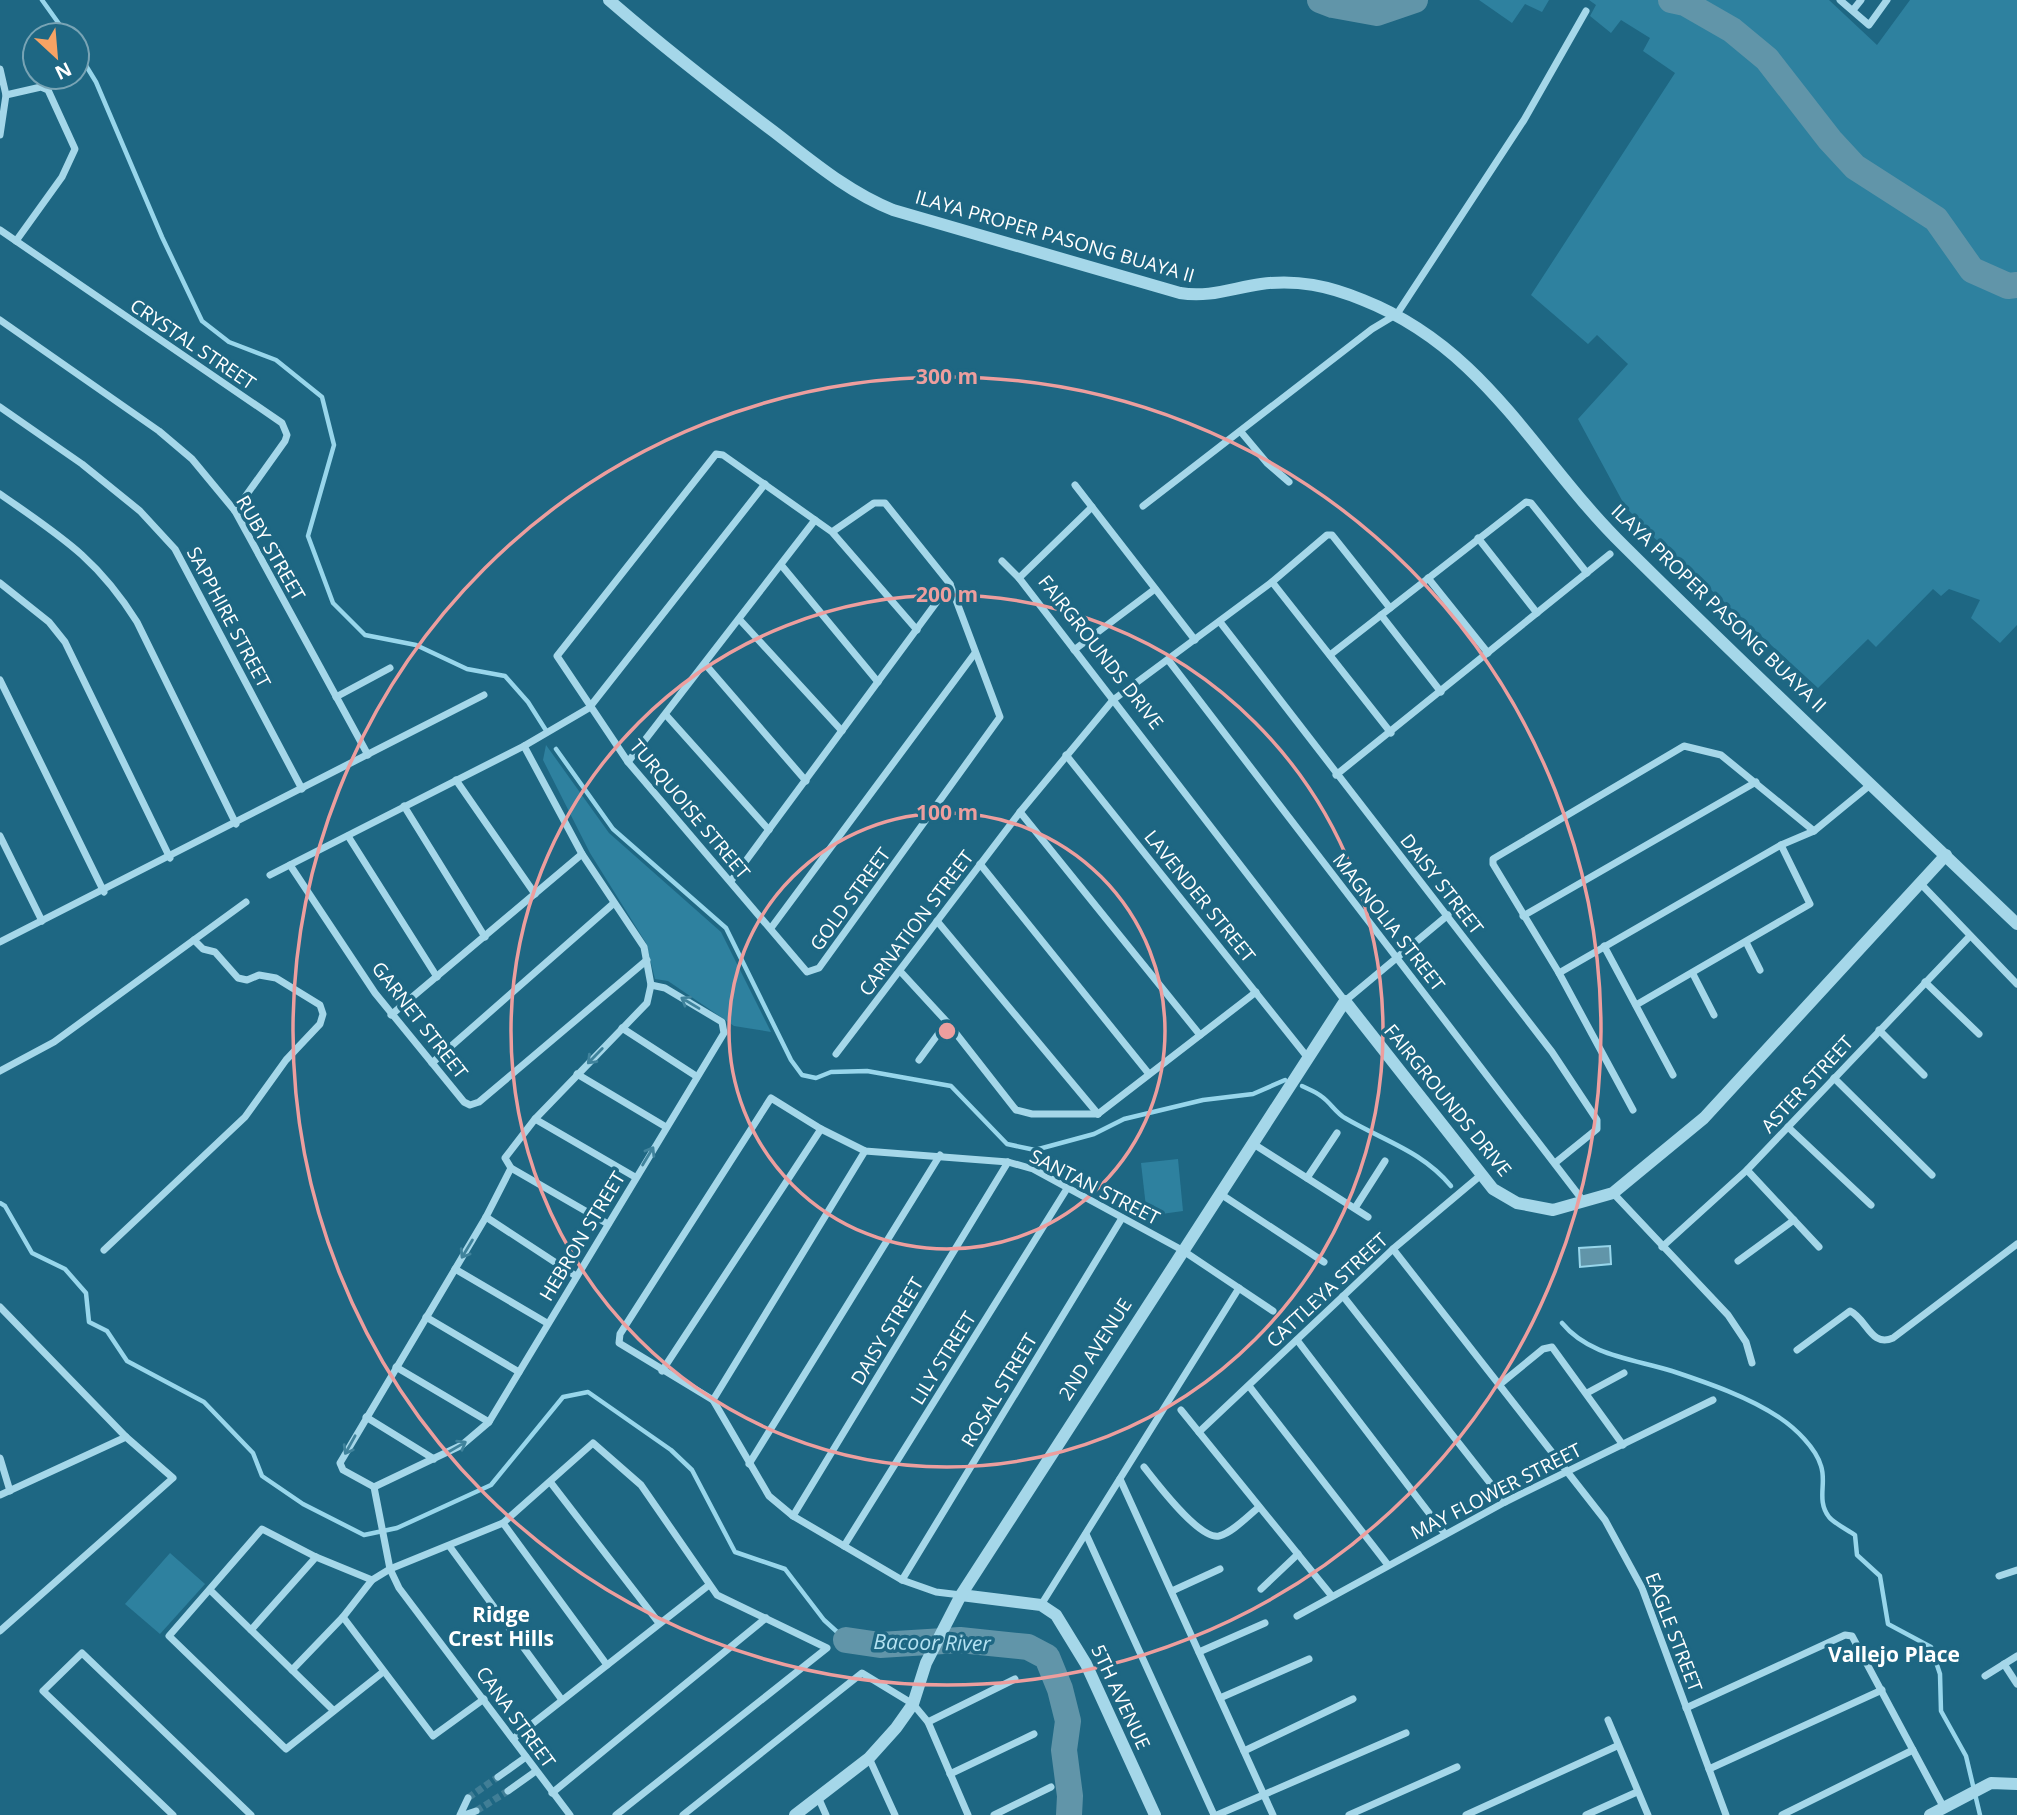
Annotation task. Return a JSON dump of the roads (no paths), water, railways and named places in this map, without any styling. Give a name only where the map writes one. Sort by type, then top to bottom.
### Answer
[{"type":"street","name":"ILAYA PROPER PASONG BUAYA II","points":[[609,0],[676,57],[826,173],[867,200],[893,210],[1180,293],[1200,297],[1262,283],[1316,283],[1397,314],[1460,360],[1503,403],[1621,544],[2017,924]]},
{"type":"street","points":[[1840,0],[1869,25],[1887,0]]},
{"type":"street","points":[[1853,10],[1861,0]]},
{"type":"street","points":[[1143,506],[1372,330],[1397,314],[1524,120],[1586,10]]},
{"type":"street","points":[[0,69],[6,95],[0,135]]},
{"type":"street","points":[[6,95],[41,87],[48,90],[75,149],[62,177],[16,241]]},
{"type":"street","name":"CRYSTAL STREET","points":[[0,230],[282,423],[287,435],[285,441],[235,511]]},
{"type":"street","name":"RUBY STREET","points":[[0,320],[159,431],[192,459],[235,511],[368,755]]},
{"type":"street","name":"SAPPHIRE STREET","points":[[0,407],[82,464],[140,511],[175,549],[302,789]]},
{"type":"street","points":[[1241,432],[1267,463],[1289,482]]},
{"type":"street","name":"TURQUOISE STREET","points":[[765,484],[723,455],[716,454],[557,656],[589,708],[628,762],[804,970],[811,973]]},
{"type":"street","points":[[270,875],[524,746],[589,708],[765,484],[832,532],[917,630]]},
{"type":"street","points":[[1075,485],[1195,640]]},
{"type":"street","points":[[0,494],[75,546],[104,574],[120,595],[137,622],[236,824]]},
{"type":"street","name":"GOLD STREET","points":[[811,973],[819,968],[999,721],[1000,712],[950,584],[882,500],[832,532]]},
{"type":"street","points":[[1330,655],[1521,505],[1531,503],[1587,573]]},
{"type":"street","points":[[1019,578],[1092,507]]},
{"type":"street","points":[[628,762],[815,520]]},
{"type":"street","name":"CARNATION STREET","points":[[836,1054],[1020,811],[1113,700],[1272,582],[1322,538],[1332,535],[1390,608]]},
{"type":"street","points":[[1478,538],[1537,613]]},
{"type":"street","points":[[1336,775],[1610,554]]},
{"type":"street","name":"FAIRGROUNDS DRIVE","points":[[1002,561],[1019,578],[1481,1175],[1493,1189],[1528,1206],[1553,1210],[1584,1203],[1613,1192],[1704,1118],[1946,855]]},
{"type":"street","points":[[782,566],[878,682]]},
{"type":"street","points":[[1428,578],[1488,653]]},
{"type":"street","points":[[1272,582],[1391,733]]},
{"type":"street","points":[[0,583],[49,622],[65,642],[170,858]]},
{"type":"street","points":[[730,881],[950,584]]},
{"type":"street","points":[[1074,650],[1156,589]]},
{"type":"street","points":[[1381,615],[1441,692]]},
{"type":"street","points":[[740,620],[842,731]]},
{"type":"street","name":"DAISY STREET","points":[[1220,622],[1552,1052],[1597,1120],[1597,1129],[1555,1163]]},
{"type":"street","points":[[771,929],[975,653]]},
{"type":"street","name":"MAGNOLIA STREET","points":[[1169,660],[1584,1203]]},
{"type":"street","points":[[705,664],[806,781]]},
{"type":"street","points":[[336,697],[390,668]]},
{"type":"street","points":[[0,680],[104,892]]},
{"type":"street","points":[[0,943],[484,695]]},
{"type":"street","points":[[666,715],[769,830]]},
{"type":"street","points":[[524,746],[583,855],[635,930],[647,960],[651,985],[647,1003],[535,1119],[505,1158],[511,1168],[608,1224]]},
{"type":"street","points":[[1633,1110],[1559,973],[1493,864],[1495,856],[1678,747],[1689,746],[1721,755],[1814,831]]},
{"type":"street","name":"LAVENDER STREET","points":[[1066,755],[1308,1058]]},
{"type":"street","points":[[456,780],[536,894]]},
{"type":"street","points":[[1523,916],[1756,782]]},
{"type":"street","points":[[1559,973],[1781,845],[1814,831],[1870,785]]},
{"type":"street","points":[[404,806],[485,937]]},
{"type":"street","points":[[1020,811],[1200,1035]]},
{"type":"street","points":[[0,836],[42,921]]},
{"type":"street","points":[[348,836],[436,977]]},
{"type":"street","points":[[1636,1005],[1810,904],[1781,845]]},
{"type":"street","points":[[391,1015],[583,855]]},
{"type":"street","name":"GARNET STREET","points":[[290,864],[391,1015],[464,1102],[474,1104],[647,960]]},
{"type":"street","points":[[981,864],[1149,1074]]},
{"type":"street","points":[[1921,884],[2017,984]]},
{"type":"street","points":[[0,1071],[46,1047],[246,902]]},
{"type":"street","points":[[432,1062],[614,902]]},
{"type":"street","name":"2ND AVENUE","points":[[795,1815],[869,1758],[913,1704],[926,1663],[958,1601],[1218,1193],[1345,1001],[1448,915]]},
{"type":"street","points":[[937,921],[1098,1114]]},
{"type":"street","name":"ASTER STREET","points":[[1662,1247],[1747,1170],[1970,936]]},
{"type":"street","points":[[104,1250],[245,1118],[286,1060],[320,1024],[323,1014],[320,1005],[276,978],[259,975],[247,980],[238,978],[215,951],[201,948],[194,940]]},
{"type":"street","points":[[1746,942],[1760,970]]},
{"type":"street","points":[[1604,946],[1674,1075]]},
{"type":"street","points":[[900,971],[947,1022],[1016,1110],[1032,1114],[1098,1114],[1256,992]]},
{"type":"street","points":[[1693,974],[1714,1015]]},
{"type":"street","points":[[1924,982],[1979,1034]]},
{"type":"street","name":"HEBRON STREET","points":[[374,1487],[463,1445],[489,1422],[724,1033],[724,1024],[668,989],[651,985]]},
{"type":"street","points":[[919,1060],[947,1022]]},
{"type":"street","points":[[622,1028],[696,1076]]},
{"type":"street","points":[[1880,1030],[1924,1075]]},
{"type":"street","points":[[577,1074],[666,1127]]},
{"type":"street","points":[[1834,1078],[1932,1175]]},
{"type":"street","name":"SANTAN STREET","points":[[662,1371],[621,1346],[618,1340],[771,1098],[865,1152],[1008,1162],[1033,1170],[1182,1250],[1273,1311]]},
{"type":"street","points":[[535,1119],[635,1177]]},
{"type":"street","points":[[1788,1127],[1871,1205]]},
{"type":"street","points":[[821,1129],[662,1371],[713,1400],[769,1496],[793,1516],[902,1580],[958,1601],[1041,1605],[1240,1288]]},
{"type":"street","points":[[1307,1178],[1337,1133]]},
{"type":"street","points":[[1252,1143],[1368,1217]]},
{"type":"street","points":[[713,1400],[865,1152]]},
{"type":"street","points":[[749,1465],[940,1156]]},
{"type":"street","points":[[1354,1208],[1385,1161]]},
{"type":"street","name":"DAISY STREET","points":[[793,1516],[1008,1162]]},
{"type":"street","points":[[374,1487],[340,1466],[486,1217],[511,1168]]},
{"type":"street","points":[[1747,1170],[1819,1247]]},
{"type":"street","name":"CATTLEYA STREET","points":[[1199,1432],[1393,1249],[1481,1175]]},
{"type":"street","name":"LILY STREET","points":[[844,1546],[1068,1187]]},
{"type":"street","points":[[1613,1192],[1728,1315],[1746,1342],[1752,1363]]},
{"type":"street","points":[[1218,1193],[1324,1262]]},
{"type":"street","points":[[486,1217],[576,1276]]},
{"type":"street","name":"ROSAL STREET","points":[[902,1580],[1122,1217]]},
{"type":"street","points":[[1738,1261],[1794,1220]]},
{"type":"street","points":[[1797,1350],[1850,1311],[1876,1339],[1885,1342],[2017,1244]]},
{"type":"street","name":"EAGLE STREET","points":[[1393,1249],[1605,1520],[1624,1552],[1642,1588],[1726,1815]]},
{"type":"street","points":[[455,1269],[547,1323]]},
{"type":"street","points":[[1343,1296],[1506,1502]]},
{"type":"street","points":[[0,1307],[126,1437],[173,1478],[0,1630]]},
{"type":"street","points":[[425,1317],[519,1372]]},
{"type":"street","points":[[1297,1340],[1445,1534]]},
{"type":"street","points":[[1499,1385],[1542,1349],[1552,1347],[1623,1445]]},
{"type":"street","points":[[396,1367],[489,1422]]},
{"type":"street","points":[[1587,1393],[1625,1373]]},
{"type":"street","points":[[1249,1386],[1388,1565]]},
{"type":"street","name":"MAY FLOWER STREET","points":[[1297,1616],[1331,1595],[1506,1502],[1713,1400]]},
{"type":"street","points":[[1181,1410],[1331,1595]]},
{"type":"street","points":[[366,1418],[434,1459]]},
{"type":"street","points":[[0,1495],[126,1437]]},
{"type":"street","points":[[292,1670],[343,1617],[372,1580],[390,1569],[450,1547],[503,1523],[593,1443],[641,1485],[717,1595],[827,1648],[615,1815]]},
{"type":"street","points":[[0,1458],[10,1491]]},
{"type":"street","points":[[1144,1467],[1178,1509],[1212,1535],[1222,1535],[1259,1507]]},
{"type":"street","points":[[1121,1479],[1273,1815]]},
{"type":"street","points":[[551,1483],[659,1623]]},
{"type":"street","name":"CANA STREET","points":[[374,1487],[390,1569],[399,1588],[570,1815]]},
{"type":"street","points":[[503,1523],[607,1665]]},
{"type":"street","points":[[372,1580],[316,1557],[262,1529],[169,1636],[286,1749],[332,1709],[383,1672]]},
{"type":"street","points":[[1086,1534],[1215,1815],[1406,1733]]},
{"type":"street","points":[[450,1547],[562,1700]]},
{"type":"street","points":[[1261,1589],[1298,1555]]},
{"type":"street","points":[[250,1630],[316,1557]]},
{"type":"street","points":[[1172,1591],[1220,1569]]},
{"type":"street","points":[[1999,1576],[2017,1570]]},
{"type":"street","points":[[513,1739],[709,1585]]},
{"type":"street","points":[[210,1590],[332,1709]]},
{"type":"street","name":"5TH AVENUE","points":[[1041,1605],[1056,1615],[1068,1631],[1155,1815]]},
{"type":"street","points":[[343,1617],[433,1736],[484,1699]]},
{"type":"street","points":[[552,1793],[765,1618]]},
{"type":"street","points":[[1199,1652],[1265,1623]]},
{"type":"street","points":[[1686,1708],[1849,1635],[1854,1638],[1944,1808]]},
{"type":"street","points":[[173,1815],[43,1691],[82,1653],[251,1815]]},
{"type":"street","points":[[1984,1676],[2017,1656]]},
{"type":"street","points":[[1220,1698],[1309,1659]]},
{"type":"street","points":[[2004,1664],[2017,1684]]},
{"type":"street","points":[[683,1815],[862,1673],[913,1704],[928,1722],[968,1815]]},
{"type":"street","points":[[928,1722],[1015,1679]]},
{"type":"street","points":[[1709,1769],[1882,1690]]},
{"type":"street","points":[[1244,1751],[1353,1699]]},
{"type":"street","points":[[1608,1720],[1616,1746],[1648,1815]]},
{"type":"street","points":[[950,1774],[1034,1734]]},
{"type":"street","points":[[1466,1815],[1616,1746]]},
{"type":"street","points":[[1782,1815],[1913,1750]]},
{"type":"street","points":[[498,1777],[526,1757]]},
{"type":"street","points":[[869,1758],[895,1815]]},
{"type":"street","points":[[1349,1815],[1457,1767]]},
{"type":"street","points":[[508,1791],[536,1771]]},
{"type":"street","points":[[1930,1815],[1996,1782],[2017,1784]]},
{"type":"street","points":[[994,1815],[1051,1787]]},
{"type":"street","points":[[1586,1815],[1637,1792]]},
{"type":"street","points":[[818,1797],[826,1815]]},
{"type":"street","points":[[462,1815],[468,1798]]},
{"type":"street","points":[[462,1815],[476,1811]]},
{"type":"waterway","points":[[42,0],[57,21]]},
{"type":"waterway","points":[[1320,0],[1377,13],[1415,0]]},
{"type":"waterway","points":[[1671,0],[1685,3],[1732,30],[1767,59],[1830,140],[1855,167],[1936,219],[1972,270],[2008,286],[2017,285]]},
{"type":"waterway","points":[[91,74],[202,321],[229,342],[276,360],[322,397],[334,445],[308,536],[333,603],[365,635],[416,645],[467,669],[505,676],[528,702],[547,732]]},
{"type":"waterway","points":[[556,749],[613,829],[726,928],[791,1060],[802,1075],[816,1078],[831,1072],[867,1071],[951,1086],[1007,1144],[1035,1150],[1094,1134],[1124,1119],[1203,1100],[1253,1094],[1285,1080]]},
{"type":"waterway","points":[[1302,1086],[1321,1096],[1345,1118],[1415,1155],[1451,1186]]},
{"type":"waterway","name":"Bacoor River","points":[[0,1203],[5,1206],[32,1253],[65,1269],[86,1293],[89,1322],[107,1331],[127,1361],[204,1402],[253,1453],[262,1476],[303,1504],[364,1535],[397,1528],[491,1485],[563,1397],[588,1392],[671,1450],[692,1470],[735,1552],[785,1569],[824,1620],[846,1640]]},
{"type":"waterway","points":[[1562,1323],[1585,1343],[1599,1350],[1686,1376],[1755,1403],[1786,1422],[1804,1439],[1815,1452],[1823,1472],[1822,1498],[1825,1511],[1832,1520],[1855,1535],[1857,1555],[1880,1576],[1888,1624],[1931,1647],[1940,1674],[1941,1711],[1966,1756],[1980,1815]]},
{"type":"waterway","name":"Bacoor River","points":[[846,1640],[880,1645],[960,1640],[1028,1647],[1047,1657],[1060,1689],[1068,1721],[1064,1750],[1070,1796],[1069,1815]]},
{"type":"tunnel","points":[[468,1798],[498,1777]]},
{"type":"tunnel","points":[[476,1811],[508,1791]]},
{"type":"district","name":"Ridge Crest Hills","points":[[501,1627]]},
{"type":"district","name":"Vallejo Place","points":[[1894,1655]]}]
